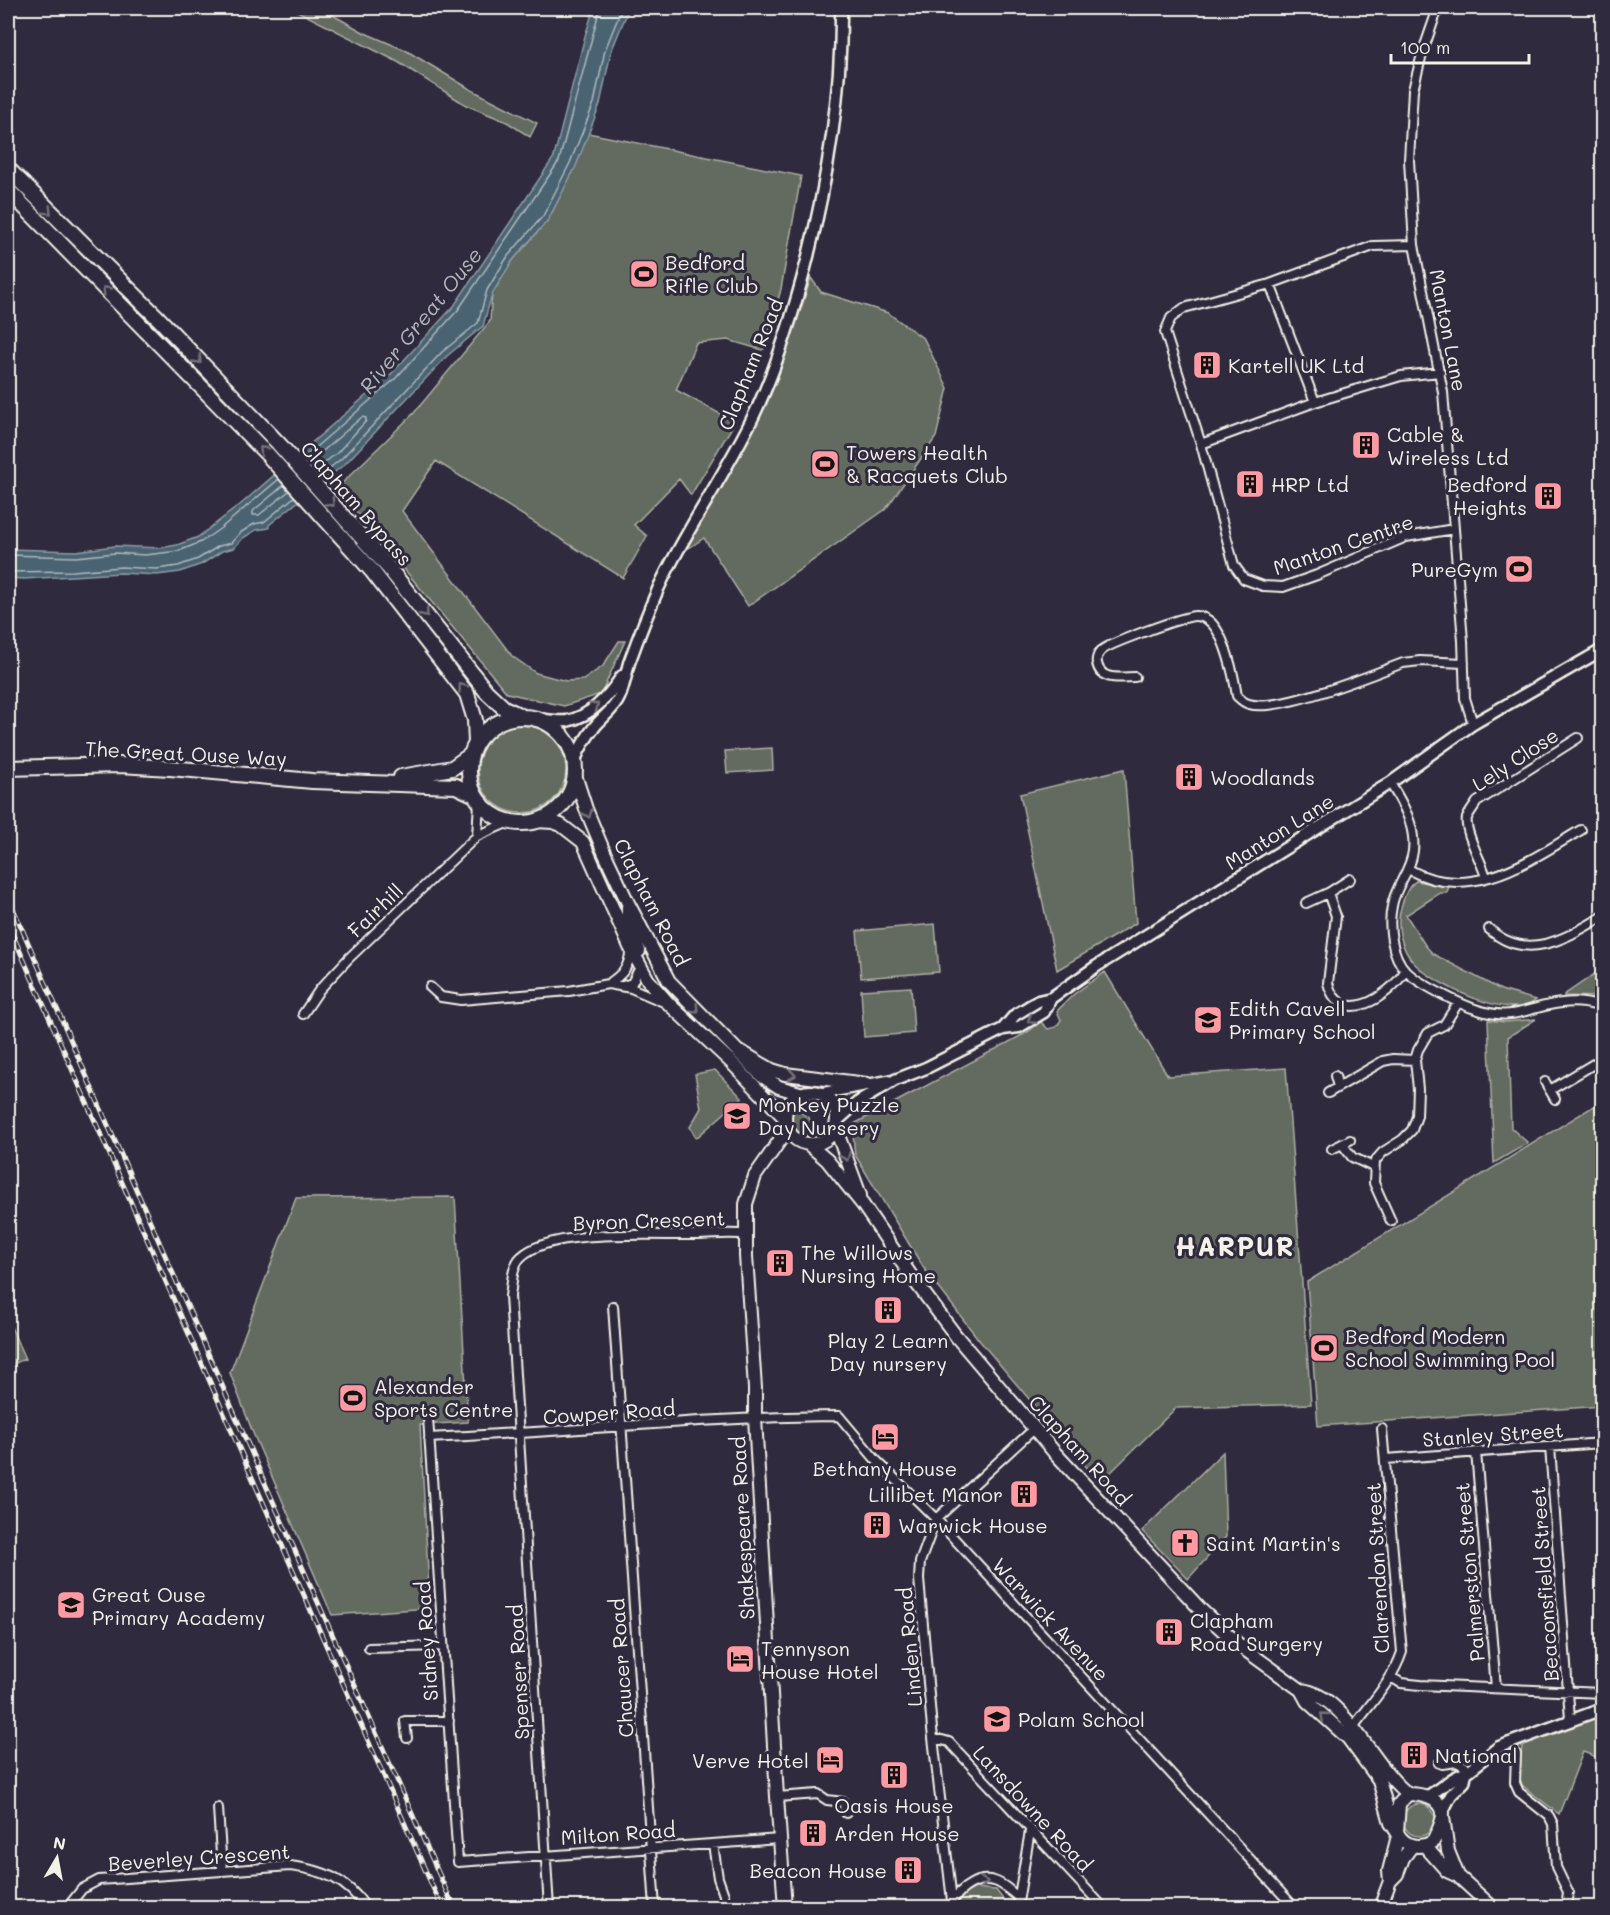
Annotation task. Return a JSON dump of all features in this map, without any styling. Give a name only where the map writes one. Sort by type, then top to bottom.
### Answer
[{"type":"highway","name":"Clapham Bypass","points":[[8,169],[158,318],[278,443],[388,567],[486,691],[504,708],[521,716]]},
{"type":"highway","name":"Clapham Bypass","points":[[8,190],[268,455],[372,572],[467,694],[475,720],[476,743]]},
{"type":"highway","points":[[521,716],[543,720],[552,725],[567,740],[575,760],[575,775],[571,790],[563,804],[551,814],[536,821],[520,823],[509,822],[491,813],[476,798],[468,769],[469,756],[476,743],[499,722],[510,717],[521,716]]},
{"type":"highway","name":"The Great Ouse Way","points":[[363,782],[438,772],[452,768],[469,756]]},
{"type":"highway","name":"The Great Ouse Way","points":[[8,768],[120,765],[312,781],[456,786],[476,798]]},
{"type":"main road","name":"Clapham Road","points":[[575,775],[586,809],[628,903],[669,981],[749,1064],[773,1084],[802,1094]]},
{"type":"main road","name":"Clapham Road","points":[[536,821],[561,825],[583,842],[630,947],[648,980],[669,1004],[731,1062],[784,1117]]},
{"type":"main road","points":[[628,903],[628,922],[641,955],[640,967]]},
{"type":"main road","points":[[739,1052],[772,1070],[785,1074],[867,1084]]},
{"type":"main road","points":[[802,1094],[818,1094],[834,1106],[836,1124],[826,1139],[814,1144],[804,1143],[795,1140],[787,1130],[784,1117],[789,1103],[802,1094]]},
{"type":"main road","name":"Clapham Road","points":[[836,1124],[863,1205]]},
{"type":"main road","name":"Shakespeare Road","points":[[785,1908],[755,1418],[746,1204],[755,1176],[787,1130]]},
{"type":"main road","name":"Clapham Road","points":[[804,1143],[826,1160],[863,1205],[914,1280],[956,1336],[1034,1429],[1202,1611],[1240,1646],[1301,1690],[1307,1701],[1345,1735],[1379,1780],[1391,1823],[1397,1834]]},
{"type":"main road","points":[[772,1153],[804,1143]]},
{"type":"main road","name":"Clapham Road","points":[[1301,1690],[1312,1691],[1354,1726],[1395,1784],[1408,1794]]},
{"type":"main road","points":[[1390,1881],[1389,1872],[1397,1834],[1399,1804],[1408,1794],[1428,1797],[1437,1802],[1443,1813],[1448,1851],[1458,1876]]},
{"type":"main road","points":[[1380,1908],[1390,1881],[1397,1874],[1403,1858],[1419,1846],[1433,1842],[1443,1813]]},
{"type":"main road","points":[[1397,1834],[1419,1846],[1447,1871],[1458,1876],[1487,1905]]},
{"type":"street","name":"Clapham Road","points":[[575,760],[593,728],[619,700],[654,599],[672,560],[754,414],[788,328],[814,236],[824,181],[835,105],[841,8]]},
{"type":"street","name":"Manton Lane","points":[[836,1124],[857,1103],[895,1080],[926,1068],[1003,1029],[1015,1015],[1038,1001],[1051,999],[1090,971],[1390,783],[1473,724],[1465,698],[1443,392],[1414,245],[1409,160],[1413,90],[1438,8]]},
{"type":"street","name":"Manton Centre","points":[[1414,245],[1374,246],[1270,284],[1184,308],[1171,318],[1165,332],[1201,444],[1234,565],[1244,579],[1263,586],[1283,587],[1406,537],[1454,529]]},
{"type":"street","points":[[1270,284],[1315,402]]},
{"type":"street","points":[[1201,444],[1315,402],[1401,376],[1440,372]]},
{"type":"street","points":[[1135,677],[1109,678],[1101,672],[1097,664],[1097,657],[1102,649],[1140,633],[1196,616],[1207,619],[1215,626],[1233,675],[1237,696],[1247,704],[1270,705],[1293,701],[1403,663],[1420,661],[1464,663]]},
{"type":"street","points":[[1473,724],[1602,650]]},
{"type":"street","name":"Clapham Road","points":[[543,720],[565,722],[578,718],[596,707],[615,687],[630,663]]},
{"type":"street","name":"Lely Close","points":[[1486,877],[1468,830],[1467,819],[1477,802],[1578,738]]},
{"type":"street","points":[[1390,783],[1410,821],[1413,849],[1408,869],[1396,890],[1392,906],[1392,940],[1405,971],[1458,1003],[1479,1010],[1508,1015],[1559,1003],[1574,1002],[1602,1007]]},
{"type":"street","points":[[476,798],[477,836]]},
{"type":"street","name":"Fairhill","points":[[303,1014],[320,989],[350,958],[477,836],[509,822]]},
{"type":"street","points":[[1408,869],[1419,875],[1456,882],[1501,874],[1519,867],[1581,830]]},
{"type":"street","points":[[1306,903],[1350,879]]},
{"type":"street","points":[[1328,893],[1336,916],[1328,983],[1336,1001],[1354,1006],[1365,1004],[1392,988],[1405,971]]},
{"type":"street","points":[[1489,929],[1499,938],[1513,943],[1540,946],[1557,941],[1602,917]]},
{"type":"street","points":[[608,984],[626,969],[630,947]]},
{"type":"street","points":[[623,986],[632,983],[640,967]]},
{"type":"street","points":[[430,987],[441,997],[461,1000],[569,991],[608,984],[640,991],[669,1004]]},
{"type":"street","points":[[1391,1221],[1374,1183],[1373,1167],[1383,1152],[1402,1140],[1412,1130],[1417,1116],[1418,1089],[1415,1060],[1428,1033],[1443,1025],[1458,1003]]},
{"type":"street","points":[[1328,1093],[1383,1062],[1393,1059],[1415,1060]]},
{"type":"street","points":[[1550,1090],[1602,1059]]},
{"type":"street","points":[[1335,1076],[1338,1087]]},
{"type":"street","name":"Manton Lane","points":[[818,1094],[895,1080]]},
{"type":"street","points":[[1545,1082],[1555,1099]]},
{"type":"street","points":[[1332,1149],[1346,1142],[1353,1157],[1373,1167]]},
{"type":"street","name":"Byron Crescent","points":[[520,1434],[510,1296],[512,1276],[519,1258],[532,1248],[553,1241],[604,1236],[733,1233],[747,1235]]},
{"type":"street","name":"Chaucer Road","points":[[613,1306],[655,1908]]},
{"type":"street","name":"Warwick Avenue","points":[[755,1418],[839,1416],[876,1460],[936,1519],[1295,1908]]},
{"type":"street","name":"Sidney Road","points":[[428,1418],[458,1862]]},
{"type":"street","name":"Cowper Road","points":[[429,1438],[755,1418]]},
{"type":"street","name":"Linden Road","points":[[951,1904],[919,1579],[920,1562],[936,1519],[1034,1429]]},
{"type":"street","name":"Clarendon Street","points":[[1354,1726],[1391,1677],[1402,1652],[1382,1429]]},
{"type":"street","name":"Spenser Road","points":[[520,1434],[549,1908]]},
{"type":"street","name":"Stanley Street","points":[[1386,1459],[1602,1443]]},
{"type":"street","name":"Beaconsfield Street","points":[[1550,1447],[1570,1719]]},
{"type":"street","name":"Palmerston Street","points":[[1476,1452],[1496,1688]]},
{"type":"street","points":[[369,1648],[443,1646]]},
{"type":"street","points":[[1391,1677],[1401,1683],[1602,1693]]},
{"type":"street","points":[[1428,1797],[1499,1747],[1602,1709]]},
{"type":"street","points":[[407,1738],[405,1721],[448,1721]]},
{"type":"street","name":"Lansdowne Road","points":[[934,1740],[949,1742],[1104,1908]]},
{"type":"street","points":[[1516,1754],[1515,1783],[1519,1792],[1548,1816],[1553,1824],[1556,1867],[1568,1892],[1566,1908]]},
{"type":"street","points":[[1439,1763],[1457,1761],[1468,1771]]},
{"type":"street","points":[[1443,1813],[1451,1795],[1464,1782],[1468,1771]]},
{"type":"street","points":[[777,1797],[818,1794],[827,1800],[843,1803],[846,1813]]},
{"type":"street","points":[[218,1808],[222,1870]]},
{"type":"street","points":[[1017,1908],[1030,1830]]},
{"type":"street","name":"Milton Road","points":[[458,1862],[780,1839]]},
{"type":"street","points":[[713,1844],[725,1908]]},
{"type":"street","name":"Beverley Crescent","points":[[67,1908],[82,1889],[99,1880],[290,1866],[316,1869],[339,1880],[360,1898],[366,1908]]},
{"type":"street","points":[[951,1904],[960,1890],[978,1881],[993,1881],[1018,1898]]},
{"type":"shaded area","points":[[296,8],[320,8],[365,33],[407,51],[470,89],[537,123],[530,137],[507,122],[466,105],[398,62],[295,10]]},
{"type":"shaded area","points":[[588,133],[801,176],[781,289],[765,348],[762,350],[728,340],[696,343],[676,390],[735,422],[691,495],[679,479],[634,525],[647,536],[623,578],[436,461],[402,511],[512,656],[536,673],[566,681],[583,680],[603,666],[619,641],[625,641],[601,694],[564,706],[507,693],[337,488],[414,413],[490,321],[492,294],[513,260],[548,220],[575,166]]},
{"type":"shaded area","name":"Towers Health & Racquets Club","points":[[811,278],[821,292],[888,313],[924,339],[948,388],[936,437],[886,509],[748,606],[704,538],[680,554],[761,414],[778,377]]},
{"type":"shaded area","points":[[522,725],[539,729],[553,738],[562,752],[566,769],[562,786],[553,800],[539,809],[522,813],[505,809],[491,800],[482,786],[478,769],[482,752],[491,738],[505,729]]},
{"type":"shaded area","points":[[772,748],[773,770],[727,773],[725,751]]},
{"type":"shaded area","points":[[1124,769],[1136,923],[1057,970],[1020,794]]},
{"type":"shaded area","points":[[1416,881],[1449,886],[1447,893],[1440,893],[1406,915],[1433,954],[1501,990],[1536,1000],[1525,1006],[1510,1007],[1492,1004],[1455,990],[1415,964],[1402,943],[1399,919],[1406,894]]},
{"type":"shaded area","points":[[935,924],[939,972],[861,978],[857,931]]},
{"type":"shaded area","points":[[1602,969],[1602,997],[1564,996],[1564,995]]},
{"type":"shaded area","points":[[1105,972],[1168,1076],[1286,1068],[1311,1404],[1176,1408],[1100,1483],[979,1340],[923,1267],[855,1155],[852,1125],[1026,1033],[1041,1022],[1048,1029],[1056,1027],[1061,1020],[1057,1011],[1074,994]]},
{"type":"shaded area","points":[[911,987],[914,1033],[864,1037],[861,990]]},
{"type":"shaded area","points":[[1536,1019],[1508,1037],[1511,1128],[1528,1143],[1494,1163],[1488,1020],[1506,1022]]},
{"type":"shaded area","points":[[715,1070],[742,1098],[696,1138],[690,1127],[701,1108],[695,1074]]},
{"type":"shaded area","points":[[1602,1101],[1602,1406],[1318,1426],[1307,1282]]},
{"type":"shaded area","points":[[794,1108],[809,1118],[822,1137],[808,1138],[796,1133],[791,1123]]},
{"type":"shaded area","name":"Alexander Sports Centre","points":[[455,1197],[468,1422],[420,1425],[430,1608],[332,1615],[253,1433],[230,1373],[296,1198]]},
{"type":"shaded area","points":[[8,1320],[25,1359],[8,1366]]},
{"type":"shaded area","points":[[1223,1452],[1226,1537],[1188,1579],[1142,1531]]},
{"type":"shaded area","points":[[1602,1714],[1602,1759],[1583,1752],[1559,1814],[1523,1786],[1519,1779],[1522,1745]]},
{"type":"shaded area","points":[[1419,1804],[1430,1809],[1435,1820],[1430,1831],[1419,1836],[1408,1831],[1403,1820],[1408,1809]]},
{"type":"shaded area","points":[[975,1888],[996,1890],[1007,1907],[955,1908],[962,1895]]},
{"type":"water","name":"River Great Ouse","points":[[594,8],[629,8],[611,52],[600,104],[576,166],[548,220],[513,260],[492,294],[483,326],[447,356],[346,463],[269,525],[269,528],[256,530],[243,538],[234,548],[222,551],[202,564],[180,572],[157,575],[121,573],[8,578],[8,549],[76,551],[115,546],[160,548],[177,545],[198,537],[241,504],[391,374],[454,306],[554,157]]},
{"type":"railway","points":[[8,897],[454,1908]]},
{"type":"railway","points":[[8,924],[442,1908]]},
{"type":"place","name":"Bedford Rifle Club","points":[[644,274]]},
{"type":"place","name":"Kartell UK Ltd","points":[[1207,365]]},
{"type":"place","name":"Cable & Wireless Ltd","points":[[1366,445]]},
{"type":"place","name":"Towers Health & Racquets Club","points":[[825,464]]},
{"type":"place","name":"HRP Ltd","points":[[1250,484]]},
{"type":"place","name":"Bedford Heights","points":[[1548,496]]},
{"type":"place","name":"PureGym","points":[[1519,569]]},
{"type":"place","name":"Woodlands","points":[[1189,777]]},
{"type":"place","name":"Edith Cavell Primary School","points":[[1208,1020]]},
{"type":"place","name":"Monkey Puzzle Day Nursery","points":[[737,1116]]},
{"type":"place","name":"The Willows Nursing Home","points":[[780,1263]]},
{"type":"place","name":"Play 2 Learn Day nursery","points":[[888,1310]]},
{"type":"place","name":"Bedford Modern School Swimming Pool","points":[[1324,1348]]},
{"type":"place","name":"Alexander Sports Centre","points":[[353,1398]]},
{"type":"place","name":"Bethany House","points":[[885,1437]]},
{"type":"place","name":"Lillibet Manor","points":[[1024,1494]]},
{"type":"place","name":"Warwick House","points":[[877,1525]]},
{"type":"place","name":"Saint Martin's","points":[[1185,1543]]},
{"type":"place","name":"Great Ouse Primary Academy","points":[[71,1605]]},
{"type":"place","name":"Clapham Road Surgery","points":[[1169,1632]]},
{"type":"place","name":"Tennyson House Hotel","points":[[740,1659]]},
{"type":"place","name":"Polam School","points":[[997,1719]]},
{"type":"place","name":"National","points":[[1414,1755]]},
{"type":"place","name":"Verve Hotel","points":[[830,1760]]},
{"type":"place","name":"Oasis House","points":[[894,1775]]},
{"type":"place","name":"Arden House","points":[[813,1833]]},
{"type":"place","name":"Beacon House","points":[[908,1870]]},
{"type":"district","name":"HARPUR","points":[[1235,1246]]}]
